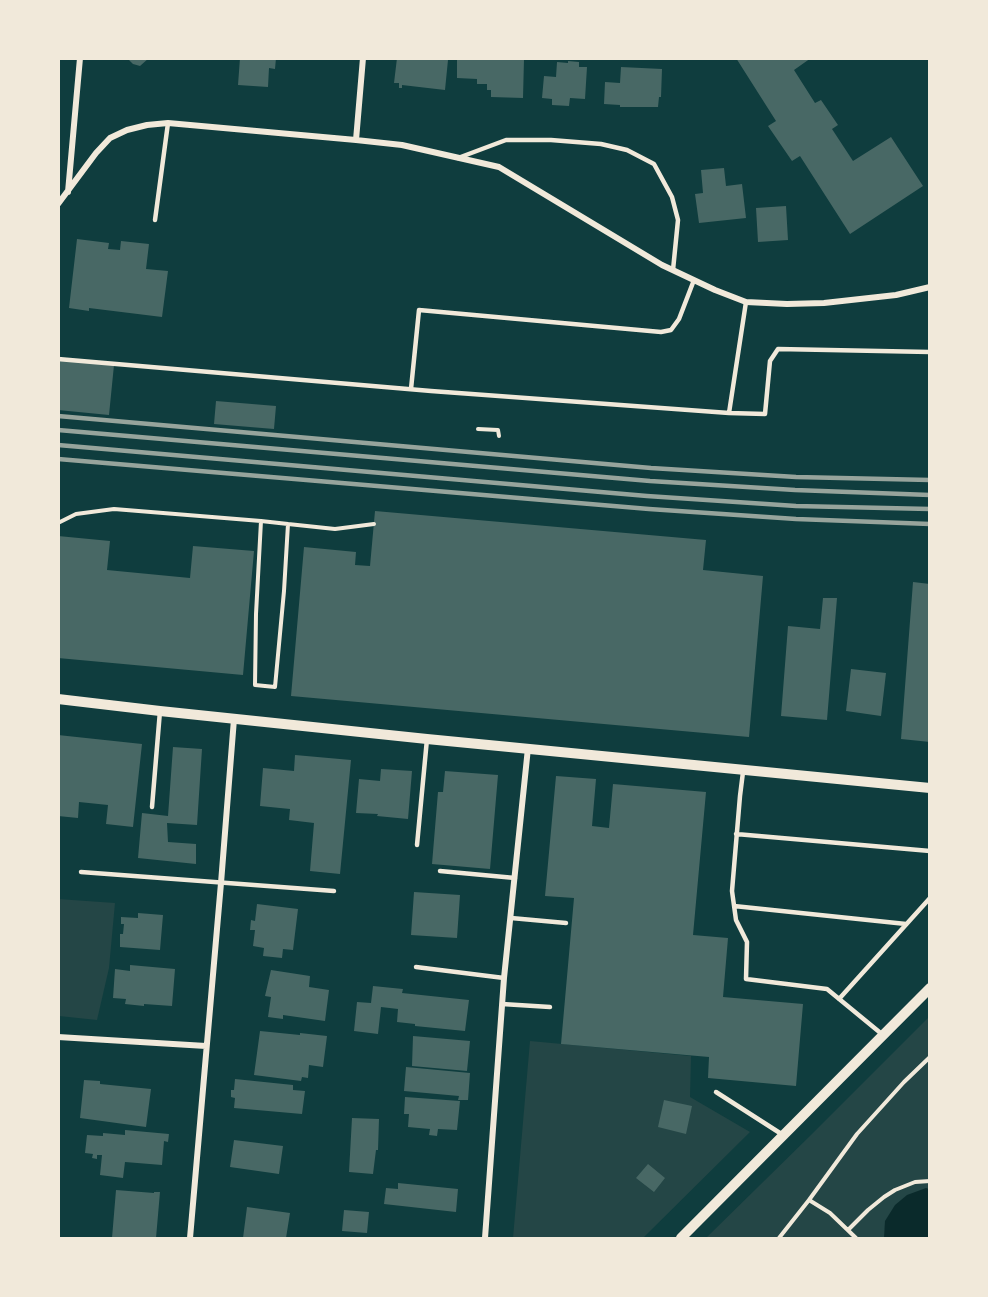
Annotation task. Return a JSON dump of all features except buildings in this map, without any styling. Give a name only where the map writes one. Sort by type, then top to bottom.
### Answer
[{"type":"street","points":[[68,192],[80,58]]},
{"type":"street","points":[[356,140],[363,58]]},
{"type":"street","points":[[58,204],[110,138],[127,130],[147,125],[168,123],[356,140],[402,145],[499,167],[673,270],[746,302],[834,303],[896,295],[930,287]]},
{"type":"street","points":[[58,699],[427,739],[930,788]]},
{"type":"street","points":[[190,1239],[234,719]]},
{"type":"street","points":[[485,1239],[504,978],[528,748]]},
{"type":"street","points":[[681,1239],[930,988]]},
{"type":"street","points":[[58,1037],[206,1046]]},
{"type":"lane","points":[[155,220],[168,123]]},
{"type":"lane","points":[[458,158],[506,140],[550,140],[601,144],[627,150],[654,164],[672,197],[678,220],[673,270]]},
{"type":"lane","points":[[411,389],[419,310],[661,332],[671,330],[679,319],[694,280]]},
{"type":"lane","points":[[729,413],[746,302]]},
{"type":"lane","points":[[58,358],[411,389],[765,414],[770,361],[778,349],[930,352]]},
{"type":"lane","points":[[152,807],[160,711]]},
{"type":"lane","points":[[417,845],[427,739]]},
{"type":"lane","points":[[743,769],[732,891],[736,920],[747,942],[746,980],[827,989],[883,1035]]},
{"type":"lane","points":[[736,834],[930,851]]},
{"type":"lane","points":[[440,871],[515,878]]},
{"type":"lane","points":[[81,872],[334,891]]},
{"type":"lane","points":[[839,999],[930,898]]},
{"type":"lane","points":[[734,906],[906,924]]},
{"type":"lane","points":[[511,918],[566,923]]},
{"type":"lane","points":[[416,967],[504,978]]},
{"type":"lane","points":[[502,1004],[550,1007]]},
{"type":"lane","points":[[716,1092],[783,1135]]},
{"type":"path","points":[[478,429],[498,430],[499,436]]},
{"type":"path","points":[[58,523],[76,514],[114,509],[261,521],[335,530],[374,524]]},
{"type":"path","points":[[261,521],[255,685],[275,687],[288,524]]},
{"type":"path","points":[[779,1239],[856,1134],[930,1057]]},
{"type":"path","points":[[848,1230],[868,1210],[895,1190],[915,1182],[930,1181]]},
{"type":"path","points":[[809,1200],[830,1213],[856,1239]]},
{"type":"shaded area","points":[[58,899],[115,903],[109,968],[97,1020],[59,1016]]},
{"type":"shaded area","points":[[929,1017],[929,1238],[706,1238],[813,1133]]},
{"type":"shaded area","points":[[530,1041],[691,1056],[690,1097],[750,1132],[643,1238],[513,1238]]},
{"type":"shaded area","points":[[929,1189],[929,1238],[884,1238],[885,1221],[895,1205],[907,1195]]},
{"type":"railway","points":[[58,416],[651,468],[796,477],[930,480]]},
{"type":"railway","points":[[58,430],[650,481],[930,495]]},
{"type":"railway","points":[[58,445],[647,496],[796,506],[930,509]]},
{"type":"railway","points":[[58,459],[649,509],[796,519],[930,524]]}]
